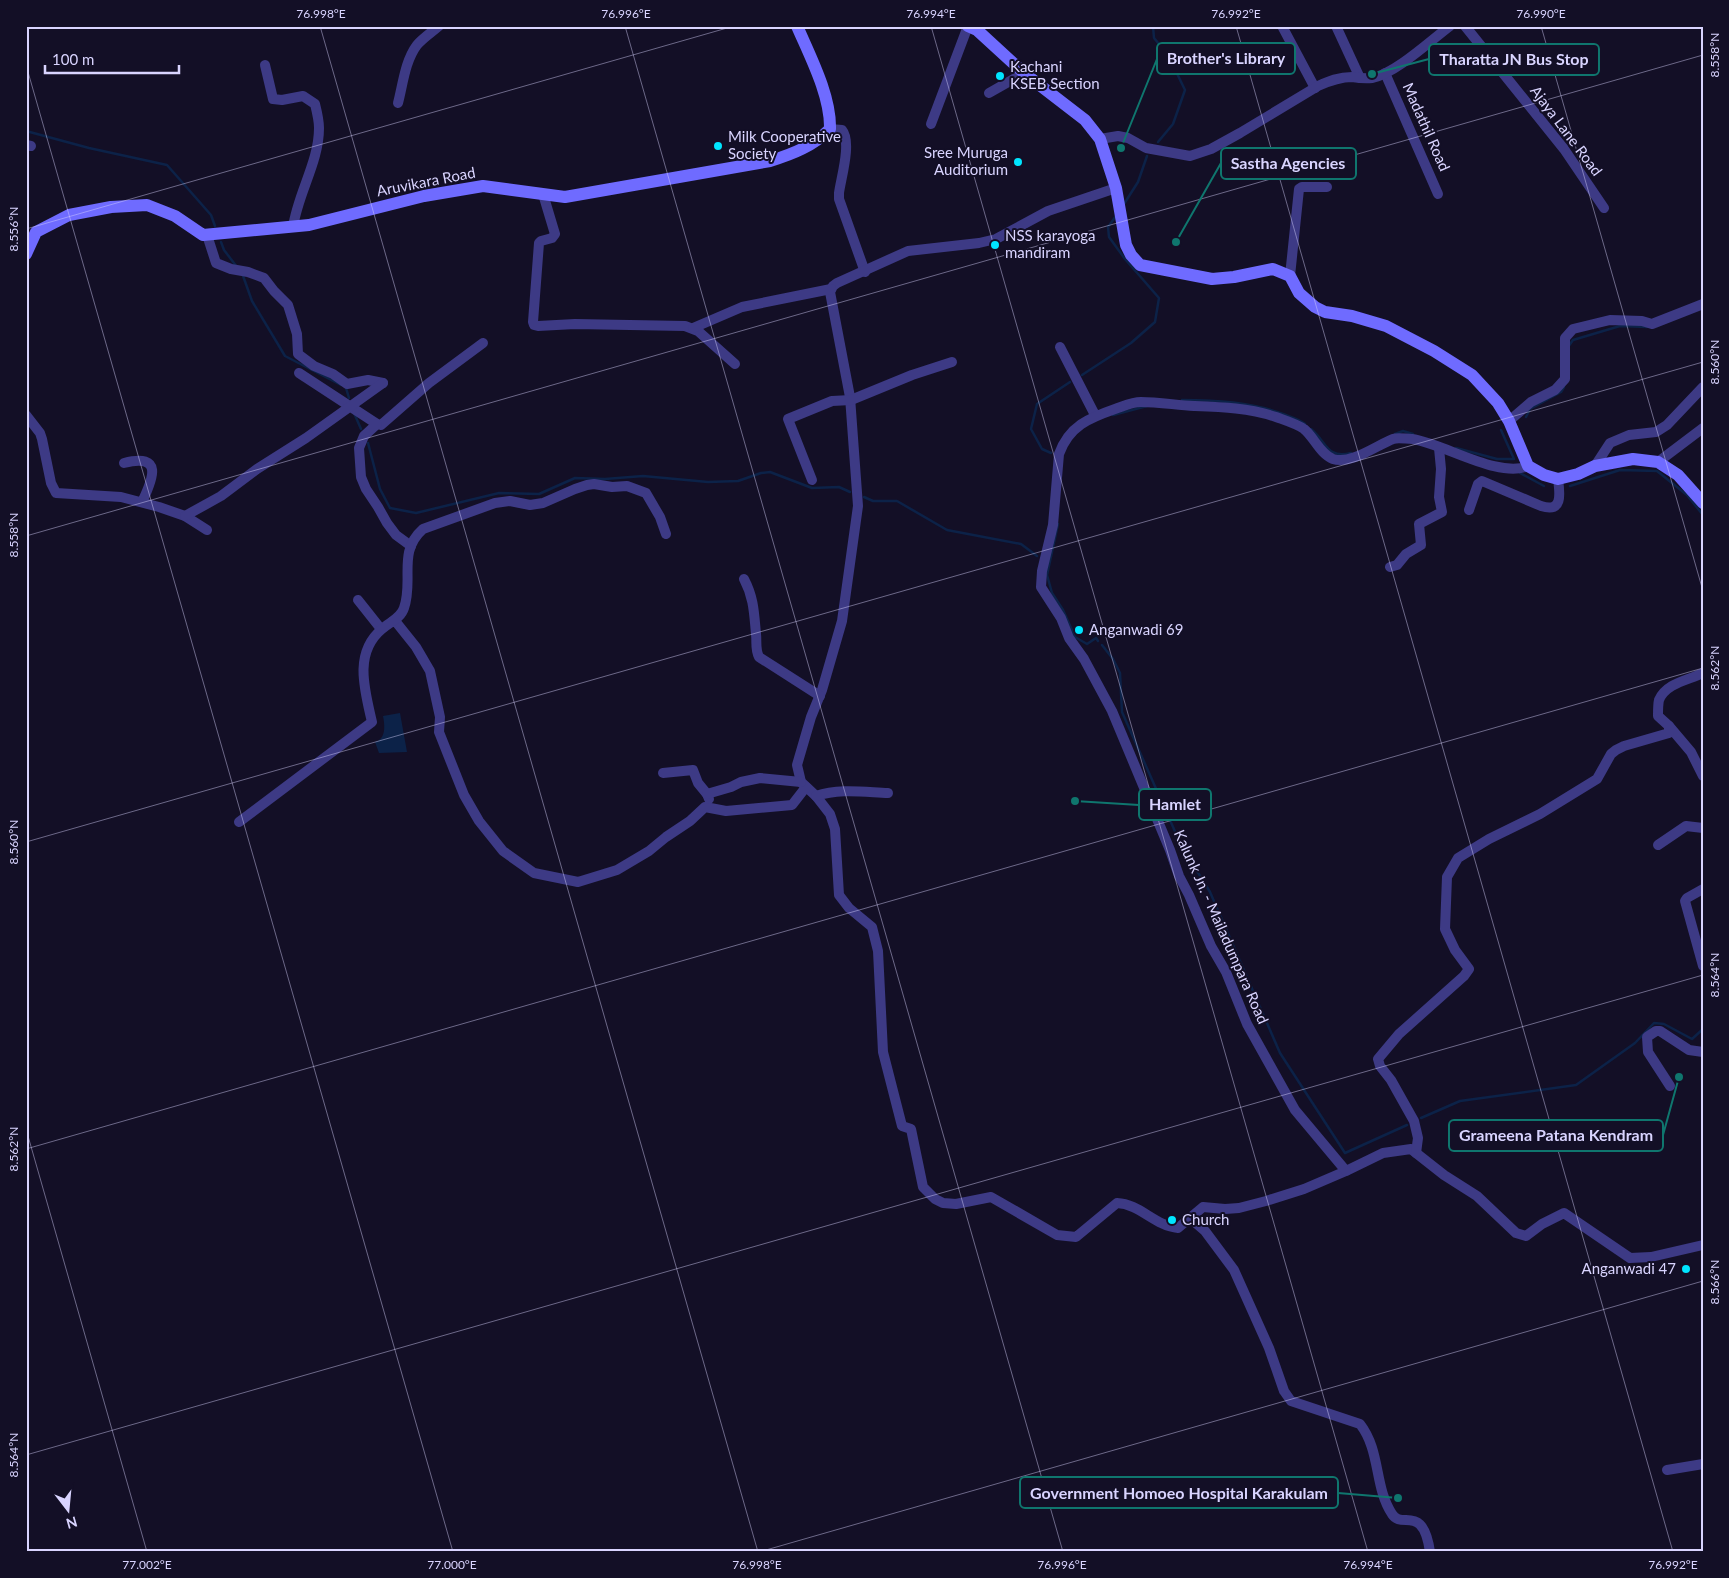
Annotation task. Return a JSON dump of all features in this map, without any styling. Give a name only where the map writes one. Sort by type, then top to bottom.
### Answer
[{"type":"main road","points":[[797,26],[818,75],[830,116],[830,129]]},
{"type":"main road","points":[[968,26],[977,30],[1024,73],[1085,120],[1100,139],[1116,188],[1126,245],[1131,255],[1140,264],[1212,279],[1234,277],[1273,269],[1290,276],[1299,292],[1325,312],[1352,316],[1386,326],[1434,351],[1472,375],[1498,403],[1509,421],[1528,466],[1544,475],[1558,480],[1595,466],[1633,459],[1658,462],[1678,475],[1703,503]]},
{"type":"main road","name":"Aruvikara Road","points":[[207,235],[309,225],[424,196],[483,186],[565,196],[770,161],[794,154],[821,138],[830,129]]},
{"type":"main road","points":[[26,254],[36,232],[69,215],[111,207],[147,205],[175,216],[203,235],[207,235]]},
{"type":"street","points":[[398,103],[412,54],[418,45],[438,26]]},
{"type":"street","points":[[932,124],[968,26]]},
{"type":"street","points":[[1282,26],[1315,88]]},
{"type":"street","points":[[1336,26],[1360,78]]},
{"type":"street","points":[[1100,139],[1118,136],[1128,138],[1146,148],[1190,156],[1212,149],[1331,80],[1341,77],[1370,79],[1385,73],[1396,67],[1450,26]]},
{"type":"street","name":"Ajaya Lane Road","points":[[1465,26],[1564,149],[1604,208]]},
{"type":"street","points":[[264,65],[272,99],[282,100],[303,96],[316,104],[319,127],[317,149],[296,210],[293,227]]},
{"type":"street","points":[[989,93],[1024,73]]},
{"type":"street","name":"Madathil Road","points":[[1385,73],[1438,194]]},
{"type":"street","points":[[830,129],[842,130],[845,134],[846,146],[839,199],[865,272]]},
{"type":"street","points":[[1290,276],[1298,190],[1302,187],[1327,187]]},
{"type":"street","points":[[693,328],[742,307],[831,289],[837,283],[908,251],[979,243],[996,239],[1048,211],[1116,188]]},
{"type":"street","points":[[543,194],[555,234],[552,238],[541,241],[539,244],[534,325],[685,326],[693,328],[735,364]]},
{"type":"street","points":[[185,516],[221,496],[383,383],[368,380],[347,384],[333,374],[314,366],[298,354],[297,334],[288,304],[274,292],[264,278],[216,263],[207,235]]},
{"type":"street","points":[[831,289],[830,296],[851,400],[858,506],[842,621],[797,765],[804,785],[816,796],[830,814],[835,829],[839,895],[849,908],[872,927],[878,951],[883,1052],[902,1126],[911,1129],[920,1176],[925,1189],[935,1199],[948,1204],[966,1203],[991,1196],[1057,1236],[1076,1238],[1117,1203],[1130,1205],[1156,1221],[1178,1228],[1204,1207],[1239,1208],[1304,1189],[1383,1153],[1411,1149],[1444,1175],[1476,1196],[1516,1233],[1526,1236],[1542,1224],[1564,1213],[1630,1258],[1651,1257],[1703,1245]]},
{"type":"street","points":[[1509,421],[1532,402],[1555,390],[1565,379],[1564,338],[1573,329],[1610,320],[1652,324],[1703,304]]},
{"type":"street","points":[[299,372],[377,424],[383,424],[429,383],[483,343]]},
{"type":"street","points":[[1060,348],[1095,415],[1140,402],[1231,408],[1275,416],[1304,429],[1326,454],[1333,459],[1346,459],[1363,455],[1394,438],[1414,440],[1509,470],[1528,466]]},
{"type":"street","points":[[812,480],[788,419],[832,401],[851,400],[912,375],[952,362]]},
{"type":"street","points":[[1595,466],[1610,443],[1629,435],[1656,432],[1667,425],[1703,387]]},
{"type":"street","points":[[26,415],[30,426],[40,433],[44,444],[51,483],[56,493],[121,497],[142,502],[185,516],[207,530]]},
{"type":"street","name":"Kalunk Jn. - Mailadumpara Road","points":[[1095,415],[1071,432],[1062,444],[1059,454],[1053,525],[1041,587],[1061,618],[1069,638],[1084,660],[1112,711],[1179,876],[1189,894],[1211,946],[1226,972],[1247,1024],[1295,1110],[1346,1171]]},
{"type":"street","points":[[377,424],[364,436],[359,448],[361,478],[387,523],[396,535],[411,546]]},
{"type":"street","points":[[1658,462],[1703,428]]},
{"type":"street","points":[[1390,567],[1397,565],[1406,554],[1421,545],[1419,524],[1442,512],[1439,496],[1441,469],[1439,448]]},
{"type":"street","points":[[124,463],[142,460],[151,467],[152,481],[142,502]]},
{"type":"street","points":[[1469,510],[1478,484],[1482,481],[1546,508],[1554,507],[1558,505],[1560,499],[1558,480]]},
{"type":"street","points":[[239,822],[372,722],[363,683],[364,661],[372,640],[381,629],[402,613],[408,589],[406,562],[411,546],[418,533],[423,529],[495,503],[510,501],[530,505],[543,503],[586,485],[594,484],[612,487],[627,486],[646,493],[660,517],[666,534]]},
{"type":"street","points":[[744,579],[751,593],[756,651],[759,658],[820,696]]},
{"type":"street","points":[[358,600],[381,629]]},
{"type":"street","points":[[392,622],[396,622],[416,647],[430,671],[440,717],[439,732],[468,801],[479,821],[504,851],[534,873],[578,882],[617,870],[690,822],[705,807],[709,799],[707,794],[698,783],[693,770],[663,772]]},
{"type":"street","points":[[1703,673],[1665,690],[1659,700],[1658,716],[1691,752],[1703,776]]},
{"type":"street","points":[[1416,1153],[1418,1138],[1414,1121],[1391,1080],[1380,1066],[1378,1059],[1398,1034],[1469,969],[1455,950],[1445,928],[1447,877],[1458,858],[1489,839],[1540,814],[1596,779],[1611,754],[1616,750],[1624,746],[1663,736],[1669,733],[1669,726]]},
{"type":"street","points":[[707,794],[741,782],[760,778],[804,785]]},
{"type":"street","points":[[705,807],[726,811],[792,806],[804,785]]},
{"type":"street","points":[[816,796],[825,793],[848,791],[888,793]]},
{"type":"street","points":[[1658,845],[1686,826],[1703,827]]},
{"type":"street","points":[[1703,889],[1685,901],[1703,966]]},
{"type":"street","points":[[1670,1086],[1648,1052],[1647,1037],[1660,1030],[1689,1050],[1703,1052]]},
{"type":"street","points":[[1190,1218],[1205,1230],[1234,1270],[1269,1348],[1284,1391],[1291,1401],[1360,1424],[1367,1432],[1373,1446],[1384,1499],[1394,1516],[1421,1524],[1430,1552]]},
{"type":"street","points":[[1667,1470],[1703,1464]]},
{"type":"water","points":[[400,713],[407,752],[379,753],[375,742],[383,735],[383,716]]},
{"type":"waterway","points":[[1153,26],[1154,38],[1168,55],[1185,90],[1173,124],[1158,142]]},
{"type":"waterway","points":[[26,131],[89,148],[167,165],[211,215],[215,226]]},
{"type":"waterway","points":[[1124,204],[1138,182],[1147,156]]},
{"type":"waterway","points":[[1082,375],[1131,343],[1155,322],[1159,298],[1125,259],[1109,237],[1108,227],[1116,216]]},
{"type":"waterway","points":[[221,242],[224,250],[237,267]]},
{"type":"waterway","points":[[242,273],[252,301],[285,356],[341,385]]},
{"type":"waterway","points":[[1568,347],[1573,340],[1620,326],[1647,327]]},
{"type":"waterway","points":[[1051,453],[1042,449],[1031,429],[1037,404],[1070,382]]},
{"type":"waterway","points":[[1526,417],[1530,409],[1561,392],[1564,387]]},
{"type":"waterway","points":[[346,388],[349,398]]},
{"type":"waterway","points":[[1182,400],[1246,404],[1298,419],[1305,424]]},
{"type":"waterway","points":[[1113,415],[1147,406]]},
{"type":"waterway","points":[[354,413],[361,429]]},
{"type":"waterway","points":[[1311,429],[1336,454],[1351,453]]},
{"type":"waterway","points":[[1456,448],[1497,459],[1514,459],[1501,430]]},
{"type":"waterway","points":[[1395,434],[1403,431],[1413,434]]},
{"type":"waterway","points":[[368,443],[380,489],[390,508],[416,513],[499,493],[539,494],[575,478],[605,479],[643,476],[708,482],[738,481],[770,472],[812,488],[839,487],[850,492]]},
{"type":"waterway","points":[[1570,486],[1620,470],[1657,471],[1687,495],[1703,515]]},
{"type":"waterway","points":[[1520,473],[1544,486]]},
{"type":"waterway","points":[[864,497],[873,501],[897,501],[947,530],[1021,544],[1037,556]]},
{"type":"waterway","points":[[1058,524],[1047,575],[1052,593],[1063,610],[1075,637],[1087,644],[1096,638],[1098,641]]},
{"type":"waterway","points":[[1102,645],[1113,659],[1120,673],[1122,712],[1181,845],[1210,892],[1280,1053],[1345,1153],[1407,1125]]},
{"type":"waterway","points":[[1421,1118],[1460,1101],[1576,1085],[1635,1043],[1654,1023],[1664,1024],[1692,1039],[1703,1029]]},
{"type":"place","name":"Tharatta JN Bus Stop","points":[[1372,74]]},
{"type":"place","name":"Kachani KSEB Section","points":[[1000,76]]},
{"type":"place","name":"Milk Cooperative Society","points":[[718,146]]},
{"type":"place","name":"Brother's Library","points":[[1121,148]]},
{"type":"place","name":"Sree Muruga Auditorium","points":[[1018,162]]},
{"type":"place","name":"Sastha Agencies","points":[[1176,242]]},
{"type":"place","name":"NSS karayoga mandiram","points":[[995,245]]},
{"type":"place","name":"Anganwadi 69","points":[[1079,630]]},
{"type":"place","name":"Hamlet","points":[[1075,801]]},
{"type":"place","name":"Grameena Patana Kendram","points":[[1679,1077]]},
{"type":"place","name":"Church","points":[[1172,1220]]},
{"type":"place","name":"Anganwadi 47","points":[[1686,1269]]},
{"type":"place","name":"Government Homoeo Hospital Karakulam","points":[[1398,1498]]}]
